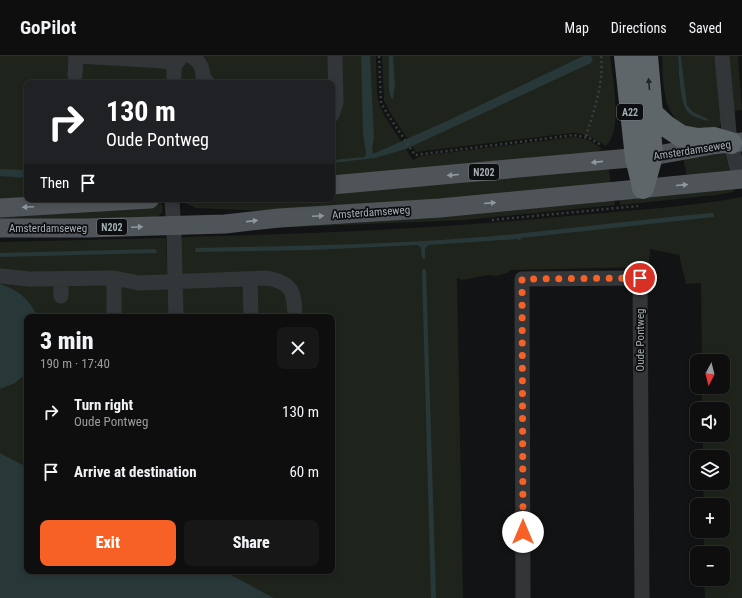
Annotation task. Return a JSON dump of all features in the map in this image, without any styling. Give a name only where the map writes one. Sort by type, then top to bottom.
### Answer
[{"type":"highway","name":"A22","points":[[625,56],[644,157]]},
{"type":"highway","name":"A22","points":[[643,188],[644,157],[652,112],[647,56]]},
{"type":"highway","name":"A22","points":[[652,112],[666,126],[681,136],[698,139],[714,138],[736,142]]},
{"type":"main road","name":"Amsterdamseweg","points":[[335,185],[644,157],[736,142]]},
{"type":"main road","name":"Amsterdamseweg","points":[[0,228],[81,228],[225,224],[280,218],[440,208],[741,179]]},
{"type":"main road","name":"Amsterdamseweg","points":[[0,208],[100,202]]},
{"type":"street","points":[[75,75],[76,56],[178,61],[175,80]]},
{"type":"street","points":[[191,56],[201,64],[203,69],[203,80]]},
{"type":"street","points":[[335,56],[335,106]]},
{"type":"street","points":[[722,56],[741,179]]},
{"type":"street","points":[[172,202],[176,314]]},
{"type":"street","points":[[0,276],[30,279],[114,278],[139,283],[267,278],[278,280],[285,284],[294,297],[295,314]]},
{"type":"street","points":[[114,278],[114,314]]},
{"type":"street","points":[[250,278],[252,314]]},
{"type":"street","name":"Oude Pontweg","points":[[523,598],[522,279],[640,278],[642,598]]},
{"type":"street","points":[[61,279],[61,296]]},
{"type":"path","points":[[379,56],[380,94],[382,103],[413,153]]},
{"type":"path","points":[[586,136],[593,114],[600,81],[602,64],[601,56]]},
{"type":"shaded area","points":[[0,56],[376,56],[377,94],[379,104],[384,115],[413,160],[420,156],[574,137],[589,140],[602,149],[596,152],[335,180],[335,80],[24,80],[24,200],[0,204]]},
{"type":"shaded area","points":[[361,56],[370,56],[374,138],[372,149],[373,154],[447,121],[579,58],[591,56],[593,59],[591,63],[406,149],[375,158],[335,163],[335,160],[365,157],[366,153],[363,133]]},
{"type":"shaded area","points":[[382,56],[610,56],[616,104],[616,116],[611,138],[606,146],[586,135],[572,133],[416,152],[384,101]]},
{"type":"shaded area","points":[[389,56],[393,56],[395,85],[393,99],[391,98],[389,90]]},
{"type":"shaded area","points":[[662,56],[678,56],[679,80],[683,99],[690,113],[696,116],[687,105],[681,56],[718,56],[723,120],[714,133],[687,127],[672,114],[665,96],[663,85]]},
{"type":"shaded area","points":[[678,56],[681,56],[687,105],[693,112],[708,119],[708,121],[692,115],[685,107],[680,85]]},
{"type":"shaded area","points":[[727,56],[738,56],[742,110],[733,111]]},
{"type":"shaded area","points":[[726,154],[729,172],[687,177],[683,157]]},
{"type":"shaded area","points":[[608,166],[611,183],[488,196],[266,211],[196,208],[185,203],[335,202],[335,189]]},
{"type":"shaded area","points":[[0,169],[24,170],[24,178],[0,176]]},
{"type":"shaded area","points":[[736,188],[733,192],[716,195],[620,205],[619,199]]},
{"type":"shaded area","points":[[742,197],[742,598],[705,598],[704,586],[730,586],[730,546],[704,546],[704,538],[730,538],[730,498],[704,498],[703,490],[730,490],[730,450],[703,450],[703,442],[730,442],[730,402],[702,402],[702,394],[730,394],[730,354],[702,354],[701,283],[686,284],[679,255],[650,249],[649,267],[511,270],[507,273],[496,276],[488,275],[462,280],[457,278],[463,598],[274,598],[230,574],[335,574],[335,314],[24,314],[24,465],[0,453],[0,242],[165,238],[167,266],[183,237],[332,232],[481,224],[661,208]]},
{"type":"shaded area","points":[[614,200],[615,205],[464,220],[225,230]]},
{"type":"shaded area","points":[[160,203],[163,206],[162,212],[156,220],[0,223],[0,214]]},
{"type":"shaded area","points":[[714,214],[714,217],[521,238],[520,241],[518,239],[428,245],[425,249],[425,259],[422,258],[421,248],[418,245],[310,250],[195,252],[196,248],[366,244],[468,238],[529,233]]},
{"type":"shaded area","points":[[155,249],[157,252],[156,253],[0,257],[0,253]]},
{"type":"shaded area","points":[[423,269],[426,270],[436,598],[431,598]]},
{"type":"shaded area","points":[[0,284],[18,292],[23,296],[36,314],[24,314],[24,376],[15,383],[0,389]]},
{"type":"shaded area","points":[[0,453],[24,465],[24,574],[230,574],[274,598],[0,598]]},
{"type":"route","points":[[523,532],[522,279],[640,278]]}]
